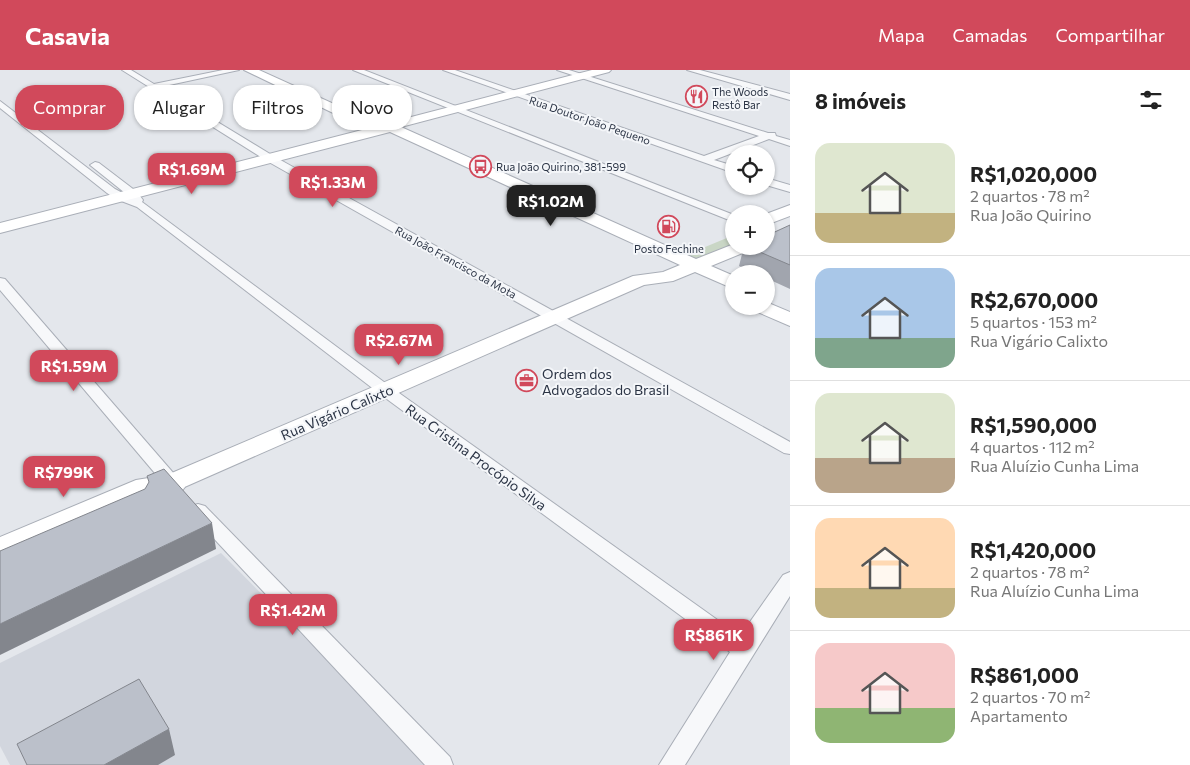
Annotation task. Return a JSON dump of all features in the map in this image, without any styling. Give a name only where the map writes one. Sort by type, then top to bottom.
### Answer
[{"type":"main road","points":[[250,70],[332,106]]},
{"type":"main road","points":[[265,70],[332,103]]},
{"type":"main road","points":[[412,118],[578,72],[605,70]]},
{"type":"main road","points":[[0,228],[364,130]]},
{"type":"main road","points":[[388,130],[681,264],[725,289]]},
{"type":"main road","points":[[0,218],[126,195]]},
{"type":"main road","points":[[775,216],[790,210]]},
{"type":"main road","points":[[775,233],[790,227]]},
{"type":"main road","name":"Rua Vigário Calixto","points":[[0,548],[145,486],[171,483],[386,392],[640,280],[666,277],[681,264],[725,239]]},
{"type":"main road","name":"Rua Vigário Calixto","points":[[681,264],[725,253]]},
{"type":"main road","points":[[725,271],[722,262],[730,255]]},
{"type":"main road","points":[[681,264],[725,279]]},
{"type":"main road","points":[[775,302],[790,308]]},
{"type":"main road","points":[[775,313],[790,320]]},
{"type":"main road","name":"Rua Vigário Calixto","points":[[0,568],[156,499],[171,483]]},
{"type":"street","name":"Rua João Francisco da Mota","points":[[126,70],[152,85]]},
{"type":"street","points":[[159,85],[235,70]]},
{"type":"street","points":[[357,70],[725,216]]},
{"type":"street","name":"Rua Doutor João Pequeno","points":[[446,70],[725,167]]},
{"type":"street","points":[[691,70],[790,97]]},
{"type":"street","points":[[578,72],[774,135],[790,142]]},
{"type":"street","points":[[0,92],[56,135],[44,138]]},
{"type":"street","points":[[0,104],[13,102]]},
{"type":"street","name":"Rua Cristina Procópio Silva","points":[[0,104],[44,138],[126,195],[386,392],[743,650]]},
{"type":"street","name":"Rua João Francisco da Mota","points":[[223,129],[266,156],[790,449]]},
{"type":"street","points":[[703,160],[774,135],[790,137]]},
{"type":"street","name":"Rua Cristina Procópio Silva","points":[[87,158],[126,195]]},
{"type":"street","points":[[775,184],[790,189]]},
{"type":"street","points":[[0,282],[171,483],[441,765]]},
{"type":"street","points":[[671,765],[743,650],[790,580]]},
{"type":"shaded area","points":[[221,553],[431,765],[10,765],[0,746],[0,663]]},
{"type":"green space","points":[[725,239],[725,250],[696,264],[681,257]]},
{"type":"building","points":[[790,225],[790,265],[767,255],[775,255],[775,232]]},
{"type":"building","points":[[164,469],[212,523],[0,624],[0,551],[145,489],[149,482],[147,476]]},
{"type":"building","points":[[139,679],[169,729],[104,765],[27,765],[17,744]]},
{"type":"place","name":"The Woods Restô Bar","points":[[696,97]]},
{"type":"place","name":"Rua João Quirino, 381-599","points":[[480,166]]},
{"type":"place","name":"Posto Fechine","points":[[669,227]]},
{"type":"place","name":"Ordem dos Advogados do Brasil","points":[[526,381]]}]
